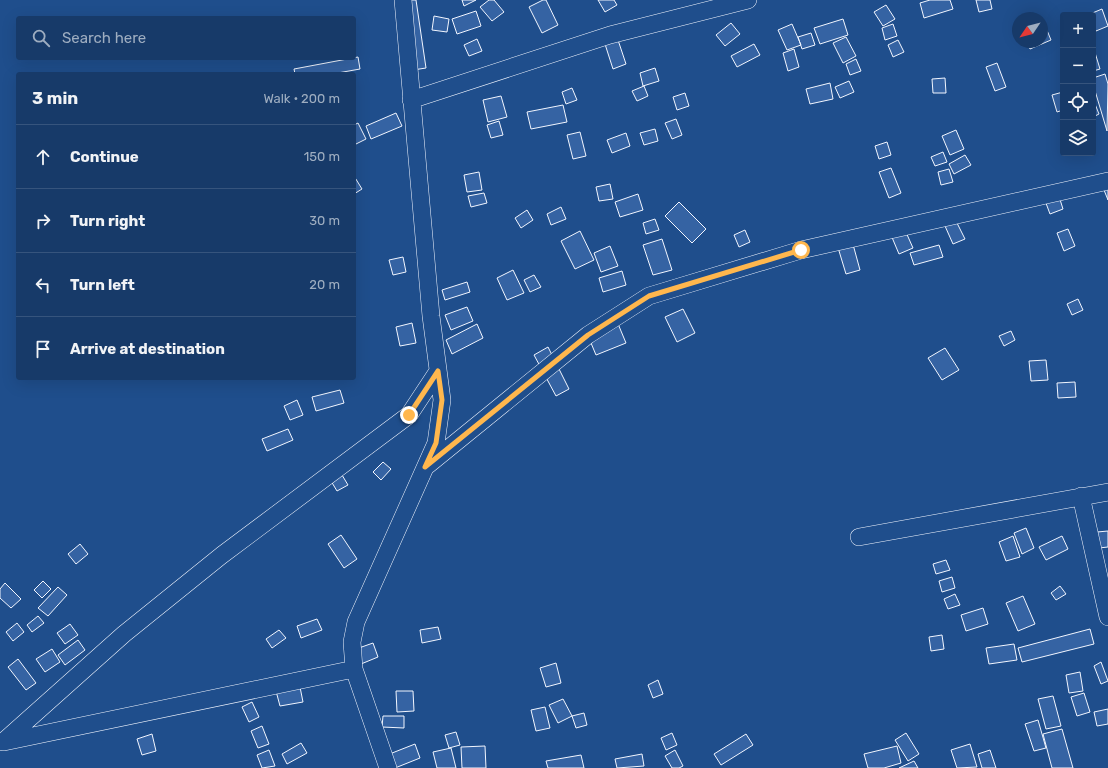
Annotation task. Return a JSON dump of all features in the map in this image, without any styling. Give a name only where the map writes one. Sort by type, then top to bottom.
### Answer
[{"type":"street","points":[[388,768],[354,669],[352,642],[356,622],[436,443],[442,400],[411,100],[403,0]]},
{"type":"street","points":[[411,100],[610,35],[748,0]]},
{"type":"street","points":[[425,467],[588,335],[649,296],[801,250],[1108,181]]},
{"type":"street","points":[[1,743],[124,634],[222,555],[409,415],[438,371]]},
{"type":"street","points":[[859,537],[1108,492]]},
{"type":"street","points":[[1081,496],[1108,617]]},
{"type":"street","points":[[1,743],[354,669]]},
{"type":"building","points":[[403,0],[416,0],[426,68],[413,70]]},
{"type":"building","points":[[462,0],[476,0],[464,6]]},
{"type":"building","points":[[489,0],[494,0],[504,12],[492,21],[480,7]]},
{"type":"building","points":[[546,0],[558,25],[542,33],[529,7]]},
{"type":"building","points":[[598,0],[614,0],[617,5],[605,12]]},
{"type":"building","points":[[930,0],[950,0],[953,9],[924,18],[920,3]]},
{"type":"building","points":[[976,0],[990,0],[992,9],[979,12]]},
{"type":"building","points":[[886,5],[895,19],[883,26],[874,12]]},
{"type":"building","points":[[1102,9],[1108,26],[1096,31],[1095,12]]},
{"type":"building","points":[[476,11],[481,26],[457,34],[452,19]]},
{"type":"building","points":[[434,16],[449,19],[447,32],[432,30]]},
{"type":"building","points":[[843,19],[848,35],[820,44],[814,28]]},
{"type":"building","points":[[731,23],[740,34],[725,46],[716,35]]},
{"type":"building","points":[[792,24],[801,45],[787,50],[778,30]]},
{"type":"building","points":[[893,24],[897,36],[885,40],[882,28]]},
{"type":"building","points":[[811,33],[815,45],[802,49],[798,37]]},
{"type":"building","points":[[1048,33],[1051,40],[1048,41]]},
{"type":"building","points":[[617,37],[626,64],[613,69],[604,41]]},
{"type":"building","points":[[846,37],[856,56],[843,63],[833,43]]},
{"type":"building","points":[[477,39],[482,51],[469,56],[464,45]]},
{"type":"building","points":[[898,40],[904,52],[893,57],[888,45]]},
{"type":"building","points":[[754,44],[760,55],[737,67],[731,56]]},
{"type":"building","points":[[794,49],[799,67],[788,71],[783,53]]},
{"type":"building","points":[[1096,56],[1100,69],[1096,70]]},
{"type":"building","points":[[356,57],[358,57],[360,69],[343,72],[295,72],[294,69],[342,60],[356,60]]},
{"type":"building","points":[[856,59],[861,71],[850,75],[846,64]]},
{"type":"building","points":[[997,63],[1006,87],[995,91],[986,67]]},
{"type":"building","points":[[655,68],[659,81],[643,86],[640,73]]},
{"type":"building","points":[[1105,74],[1108,84],[1107,131],[1096,94],[1096,77]]},
{"type":"building","points":[[945,78],[946,93],[933,93],[932,79]]},
{"type":"building","points":[[849,81],[854,92],[840,98],[835,87]]},
{"type":"building","points":[[830,83],[833,99],[810,104],[806,89]]},
{"type":"building","points":[[644,86],[648,96],[637,101],[632,91]]},
{"type":"building","points":[[572,88],[577,100],[566,104],[562,92]]},
{"type":"building","points":[[685,93],[689,106],[677,110],[673,97]]},
{"type":"building","points":[[1060,93],[1060,111],[1057,112],[1052,95]]},
{"type":"building","points":[[501,96],[507,117],[488,122],[483,100]]},
{"type":"building","points":[[563,105],[567,122],[531,129],[527,112]]},
{"type":"building","points":[[1096,106],[1099,114],[1096,116]]},
{"type":"building","points":[[396,113],[402,126],[371,139],[366,126]]},
{"type":"building","points":[[676,119],[682,135],[672,139],[665,123]]},
{"type":"building","points":[[499,121],[503,135],[491,138],[487,125]]},
{"type":"building","points":[[358,123],[366,139],[356,144],[356,124]]},
{"type":"building","points":[[655,129],[658,141],[644,145],[640,133]]},
{"type":"building","points":[[956,130],[964,149],[950,155],[942,136]]},
{"type":"building","points":[[580,132],[586,156],[573,159],[567,135]]},
{"type":"building","points":[[626,133],[630,146],[612,153],[607,140]]},
{"type":"building","points":[[887,142],[891,155],[879,159],[875,146]]},
{"type":"building","points":[[943,152],[947,162],[935,166],[931,157]]},
{"type":"building","points":[[965,155],[971,165],[954,174],[949,164]]},
{"type":"building","points":[[891,168],[901,193],[889,198],[879,172]]},
{"type":"building","points":[[949,169],[953,182],[941,185],[938,172]]},
{"type":"building","points":[[479,172],[482,190],[467,192],[464,175]]},
{"type":"building","points":[[1108,177],[1108,200],[1100,180]]},
{"type":"building","points":[[356,179],[362,189],[356,193]]},
{"type":"building","points":[[610,184],[613,199],[599,201],[596,187]]},
{"type":"building","points":[[1057,190],[1063,209],[1050,214],[1043,195]]},
{"type":"building","points":[[484,193],[487,203],[471,207],[468,196]]},
{"type":"building","points":[[638,194],[643,210],[620,217],[615,202]]},
{"type":"building","points":[[679,202],[706,229],[692,243],[665,216]]},
{"type":"building","points":[[561,207],[566,219],[551,225],[547,214]]},
{"type":"building","points":[[527,210],[533,220],[521,228],[515,218]]},
{"type":"building","points":[[655,219],[659,230],[646,234],[643,223]]},
{"type":"building","points":[[956,221],[965,239],[953,244],[945,226]]},
{"type":"building","points":[[1068,229],[1075,246],[1064,251],[1057,233]]},
{"type":"building","points":[[745,230],[750,242],[739,247],[734,235]]},
{"type":"building","points":[[905,230],[913,248],[899,254],[891,235]]},
{"type":"building","points":[[580,231],[594,260],[575,269],[561,241]]},
{"type":"building","points":[[851,237],[860,270],[846,274],[836,241]]},
{"type":"building","points":[[662,239],[672,270],[653,275],[643,245]]},
{"type":"building","points":[[939,245],[943,257],[914,265],[910,253]]},
{"type":"building","points":[[610,246],[618,266],[601,272],[594,253]]},
{"type":"building","points":[[403,257],[406,272],[393,275],[389,260]]},
{"type":"building","points":[[513,270],[524,293],[507,300],[497,278]]},
{"type":"building","points":[[622,271],[626,285],[603,292],[599,278]]},
{"type":"building","points":[[534,275],[541,287],[530,292],[524,280]]},
{"type":"building","points":[[467,282],[470,292],[445,300],[442,290]]},
{"type":"building","points":[[1078,299],[1083,310],[1072,315],[1067,304]]},
{"type":"building","points":[[467,307],[473,321],[451,330],[445,315]]},
{"type":"building","points":[[683,309],[695,333],[677,342],[665,317]]},
{"type":"building","points":[[616,319],[626,343],[596,355],[586,331]]},
{"type":"building","points":[[412,323],[416,343],[400,346],[396,327]]},
{"type":"building","points":[[477,324],[483,338],[452,354],[446,340]]},
{"type":"building","points":[[1011,331],[1015,340],[1004,346],[999,336]]},
{"type":"building","points":[[548,347],[569,389],[556,396],[534,355]]},
{"type":"building","points":[[945,348],[959,370],[942,380],[928,358]]},
{"type":"building","points":[[1046,360],[1048,380],[1031,381],[1029,361]]},
{"type":"building","points":[[1075,382],[1076,397],[1058,398],[1057,383]]},
{"type":"building","points":[[340,390],[344,403],[316,411],[312,397]]},
{"type":"building","points":[[297,400],[303,415],[290,420],[284,406]]},
{"type":"building","points":[[288,429],[293,440],[267,451],[262,439]]},
{"type":"building","points":[[383,462],[391,469],[381,480],[373,472]]},
{"type":"building","points":[[342,475],[348,485],[337,491],[331,481]]},
{"type":"building","points":[[1026,528],[1034,548],[1022,554],[1014,533]]},
{"type":"building","points":[[1108,531],[1108,547],[1099,548],[1097,532]]},
{"type":"building","points":[[341,535],[357,559],[344,568],[328,544]]},
{"type":"building","points":[[1013,536],[1020,557],[1006,561],[999,542]]},
{"type":"building","points":[[1062,536],[1068,549],[1046,560],[1039,547]]},
{"type":"building","points":[[80,544],[88,554],[76,564],[68,554]]},
{"type":"building","points":[[946,560],[950,570],[936,574],[933,564]]},
{"type":"building","points":[[952,577],[955,588],[942,592],[939,581]]},
{"type":"building","points":[[43,581],[51,589],[42,598],[34,590]]},
{"type":"building","points":[[5,583],[21,599],[11,608],[0,598],[0,589]]},
{"type":"building","points":[[1060,586],[1066,594],[1056,600],[1051,593]]},
{"type":"building","points":[[58,587],[67,595],[48,616],[38,608]]},
{"type":"building","points":[[955,594],[960,605],[948,609],[944,599]]},
{"type":"building","points":[[1023,596],[1035,624],[1018,631],[1006,603]]},
{"type":"building","points":[[983,608],[988,624],[966,631],[961,615]]},
{"type":"building","points":[[38,616],[44,623],[32,632],[27,625]]},
{"type":"building","points":[[317,619],[322,630],[301,638],[297,626]]},
{"type":"building","points":[[17,623],[24,632],[13,641],[6,632]]},
{"type":"building","points":[[70,624],[78,635],[65,644],[57,633]]},
{"type":"building","points":[[438,627],[441,639],[422,643],[420,630]]},
{"type":"building","points":[[1090,629],[1094,644],[1022,662],[1018,648]]},
{"type":"building","points":[[279,630],[286,638],[272,648],[266,639]]},
{"type":"building","points":[[942,635],[944,649],[931,651],[929,637]]},
{"type":"building","points":[[78,640],[85,650],[65,665],[58,655]]},
{"type":"building","points":[[373,643],[378,657],[361,664],[356,649]]},
{"type":"building","points":[[1014,644],[1017,660],[989,664],[986,648]]},
{"type":"building","points":[[52,649],[60,662],[45,672],[36,659]]},
{"type":"building","points":[[18,659],[36,683],[26,690],[8,667]]},
{"type":"building","points":[[1101,662],[1108,681],[1101,684],[1094,666]]},
{"type":"building","points":[[556,663],[561,683],[546,687],[540,668]]},
{"type":"building","points":[[1080,672],[1083,691],[1069,693],[1066,675]]},
{"type":"building","points":[[658,680],[663,694],[653,698],[648,685]]},
{"type":"building","points":[[300,687],[303,702],[280,706],[276,691]]},
{"type":"building","points":[[396,691],[413,691],[414,711],[397,712]]},
{"type":"building","points":[[1084,693],[1090,712],[1077,716],[1071,697]]},
{"type":"building","points":[[1053,696],[1061,726],[1046,729],[1038,699]]},
{"type":"building","points":[[563,699],[572,716],[558,723],[549,705]]},
{"type":"building","points":[[252,702],[259,717],[249,722],[242,707]]},
{"type":"building","points":[[545,707],[550,728],[536,731],[531,710]]},
{"type":"building","points":[[1108,709],[1108,724],[1097,726],[1094,712]]},
{"type":"building","points":[[584,713],[587,725],[576,728],[572,716]]},
{"type":"building","points":[[383,716],[404,716],[404,728],[382,727]]},
{"type":"building","points":[[1038,720],[1046,748],[1034,751],[1025,724]]},
{"type":"building","points":[[262,726],[269,744],[258,748],[251,731]]},
{"type":"building","points":[[1062,729],[1073,768],[1052,768],[1043,734]]},
{"type":"building","points":[[456,732],[460,745],[449,748],[445,735]]},
{"type":"building","points":[[672,733],[677,745],[666,750],[661,738]]},
{"type":"building","points":[[906,733],[919,754],[908,761],[895,740]]},
{"type":"building","points":[[152,734],[156,751],[142,755],[137,739]]},
{"type":"building","points":[[746,734],[753,745],[721,765],[714,754]]},
{"type":"building","points":[[301,743],[307,753],[287,764],[282,754]]},
{"type":"building","points":[[415,744],[420,758],[395,768],[387,755]]},
{"type":"building","points":[[970,744],[977,767],[957,768],[951,750]]},
{"type":"building","points":[[485,746],[486,768],[462,768],[461,747]]},
{"type":"building","points":[[897,746],[901,763],[884,768],[868,768],[864,754]]},
{"type":"building","points":[[451,748],[456,768],[437,768],[433,752]]},
{"type":"building","points":[[269,750],[275,766],[262,768],[257,755]]},
{"type":"building","points":[[675,750],[683,766],[679,768],[672,768],[665,756]]},
{"type":"building","points":[[990,750],[996,768],[982,768],[978,754]]},
{"type":"building","points":[[642,754],[644,766],[617,768],[615,759]]},
{"type":"building","points":[[581,755],[584,768],[548,768],[546,761]]},
{"type":"building","points":[[914,761],[918,768],[899,768]]},
{"type":"route","points":[[409,415],[438,371],[442,400],[436,443],[425,467],[588,335],[649,296],[801,250]]}]
